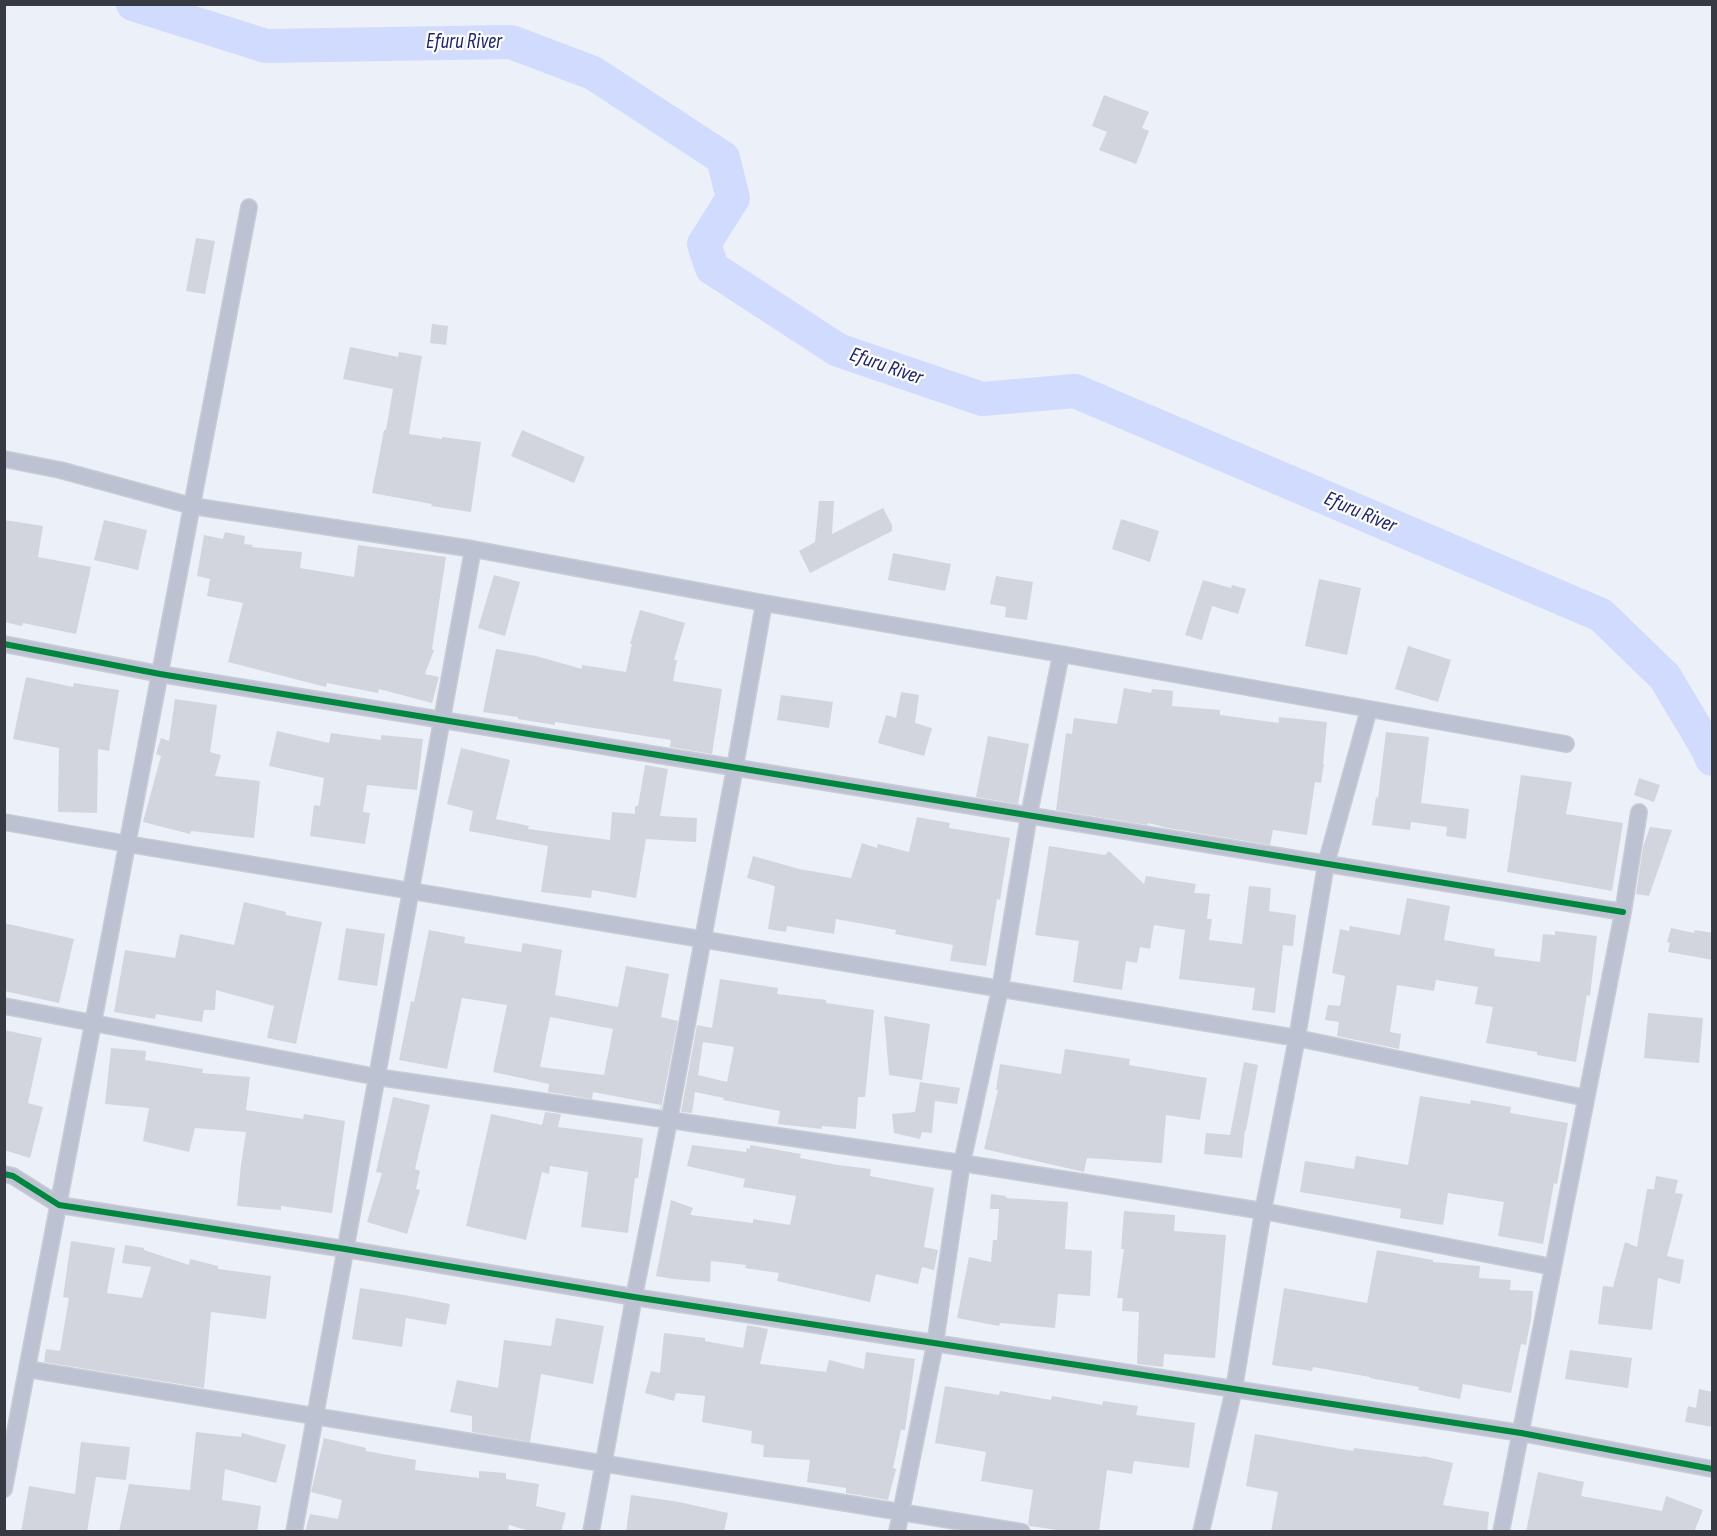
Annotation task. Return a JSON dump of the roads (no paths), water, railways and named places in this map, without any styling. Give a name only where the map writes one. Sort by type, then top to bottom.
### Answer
[{"type":"street","points":[[4,1489],[249,207]]},
{"type":"street","points":[[4,459],[60,470],[192,506],[473,549],[764,603],[1566,744]]},
{"type":"street","points":[[294,1532],[473,549]]},
{"type":"street","points":[[591,1532],[764,603]]},
{"type":"street","points":[[4,644],[160,674],[1623,912]]},
{"type":"street","points":[[897,1532],[935,1344],[962,1163],[999,989],[1029,815],[1061,654]]},
{"type":"street","points":[[1201,1532],[1234,1389],[1263,1211],[1297,1038],[1326,864],[1368,709]]},
{"type":"street","points":[[1501,1532],[1623,912],[1639,812]]},
{"type":"street","points":[[4,822],[1297,1038],[1586,1098]]},
{"type":"street","points":[[4,1006],[377,1077],[962,1163],[1263,1211],[1553,1268]]},
{"type":"street","points":[[4,1174],[13,1176],[59,1205],[935,1344],[1521,1433],[1713,1469]]},
{"type":"street","points":[[27,1369],[1022,1532]]},
{"type":"waterway","name":"Efuru River","points":[[133,4],[266,46],[511,42],[593,73],[723,158],[733,198],[704,244],[712,268],[838,350],[982,399],[1075,391],[1601,615],[1665,677],[1712,759]]}]
